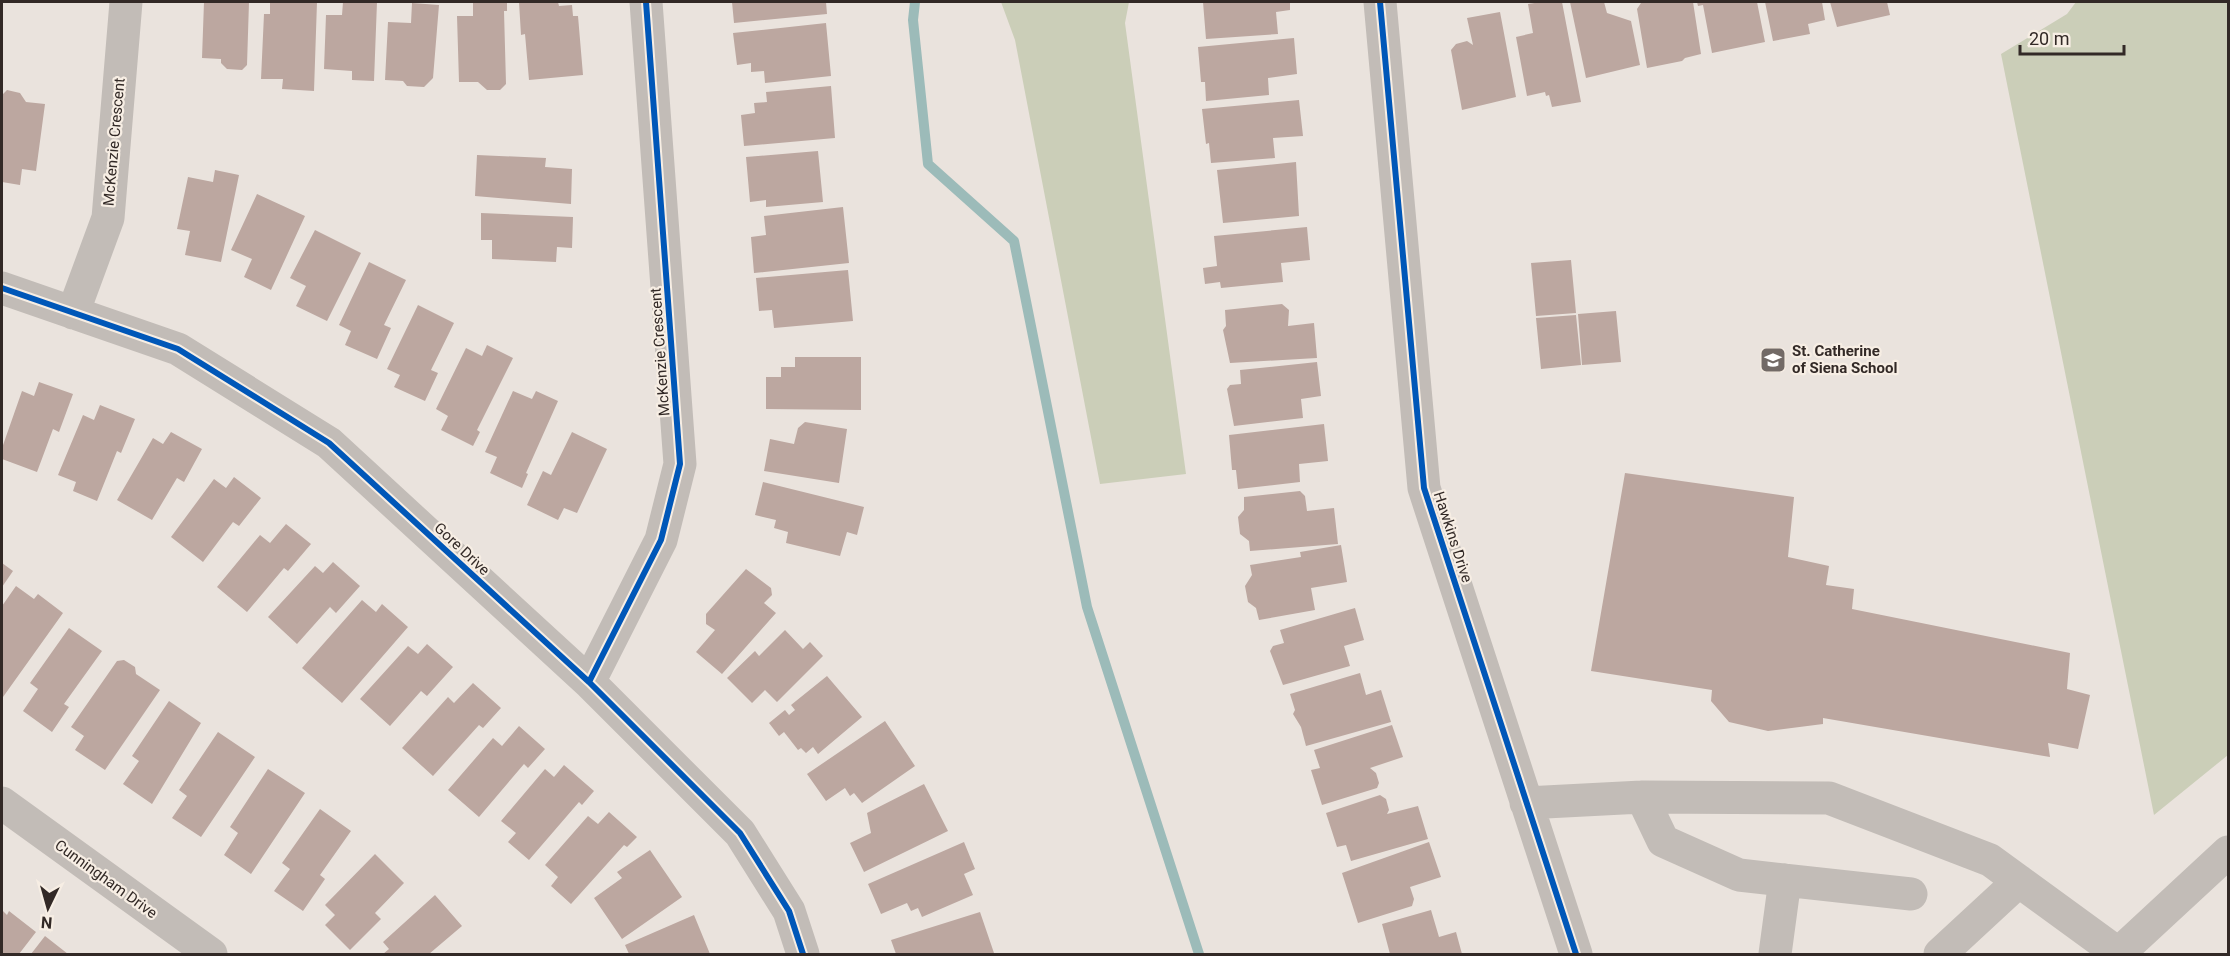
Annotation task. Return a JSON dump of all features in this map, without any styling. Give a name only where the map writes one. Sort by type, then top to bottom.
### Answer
[{"type":"street","name":"McKenzie Crescent","points":[[73,313],[108,218],[126,2]]},
{"type":"street","name":"McKenzie Crescent","points":[[590,682],[661,540],[680,464],[646,2]]},
{"type":"street","name":"Hawkins Drive","points":[[1380,2],[1425,488],[1576,954]]},
{"type":"street","name":"Gore Drive","points":[[2,288],[177,349],[329,443],[590,682],[740,833],[789,911],[803,954]]},
{"type":"street","points":[[1642,797],[1663,841],[1739,874],[1911,894]]},
{"type":"street","points":[[1526,803],[1642,797],[1828,798],[1990,860],[2119,954],[2229,852]]},
{"type":"street","name":"Cunningham Drive","points":[[2,803],[211,954]]},
{"type":"street","points":[[1776,954],[1785,880]]},
{"type":"street","points":[[1940,954],[2019,881]]},
{"type":"green space","points":[[1001,2],[1129,2],[1125,23],[1186,474],[1100,484],[1015,40]]},
{"type":"green space","points":[[2076,2],[2228,2],[2228,755],[2154,815],[2001,54],[2067,14]]},
{"type":"building","points":[[204,2],[249,2],[247,65],[242,70],[227,69],[221,63],[221,59],[202,58]]},
{"type":"building","points":[[270,2],[317,2],[314,91],[282,89],[283,79],[261,79],[264,14],[270,14]]},
{"type":"building","points":[[343,2],[377,2],[374,81],[352,80],[352,71],[324,69],[326,15],[342,15]]},
{"type":"building","points":[[473,2],[507,2],[507,11],[504,11],[506,84],[500,90],[487,90],[478,82],[459,82],[457,16],[473,16]]},
{"type":"building","points":[[519,2],[558,2],[559,6],[572,5],[573,16],[578,16],[583,75],[529,80],[525,34],[521,35]]},
{"type":"building","points":[[732,2],[826,2],[827,14],[734,23]]},
{"type":"building","points":[[1203,2],[1290,2],[1290,10],[1276,12],[1278,34],[1206,39]]},
{"type":"building","points":[[1562,2],[1581,102],[1552,107],[1549,95],[1546,96],[1545,92],[1527,96],[1516,37],[1533,33],[1528,4]]},
{"type":"building","points":[[1570,2],[1604,2],[1607,13],[1631,21],[1640,65],[1586,78]]},
{"type":"building","points":[[1693,2],[1701,54],[1682,61],[1647,68],[1637,9],[1641,3]]},
{"type":"building","points":[[1697,2],[1757,2],[1765,42],[1712,53],[1703,5],[1698,6]]},
{"type":"building","points":[[1765,2],[1822,2],[1825,20],[1808,24],[1810,34],[1773,41]]},
{"type":"building","points":[[1830,2],[1887,2],[1890,15],[1837,27]]},
{"type":"building","points":[[412,3],[439,5],[433,78],[424,87],[407,86],[403,81],[385,80],[388,22],[411,23]]},
{"type":"building","points":[[1500,12],[1516,97],[1462,110],[1451,50],[1456,44],[1467,41],[1473,45],[1467,18]]},
{"type":"building","points":[[826,23],[831,76],[765,83],[764,71],[751,72],[751,63],[737,65],[733,33]]},
{"type":"building","points":[[1294,38],[1297,74],[1268,78],[1269,95],[1206,101],[1205,82],[1201,82],[1198,47]]},
{"type":"building","points":[[831,86],[835,138],[744,146],[741,115],[755,113],[754,103],[767,102],[766,92]]},
{"type":"building","points":[[7,90],[20,93],[26,102],[45,104],[36,171],[22,169],[20,185],[2,182],[2,95]]},
{"type":"building","points":[[1299,100],[1303,136],[1273,138],[1275,158],[1211,163],[1209,143],[1206,144],[1202,109]]},
{"type":"building","points":[[818,151],[823,202],[766,207],[766,200],[750,202],[746,157]]},
{"type":"building","points":[[477,155],[546,158],[545,167],[572,169],[571,204],[475,196]]},
{"type":"building","points":[[1296,162],[1299,216],[1223,223],[1217,170]]},
{"type":"building","points":[[215,170],[239,175],[221,262],[185,255],[190,231],[177,229],[188,177],[213,182]]},
{"type":"building","points":[[257,194],[305,216],[271,290],[244,277],[252,259],[231,250]]},
{"type":"building","points":[[843,207],[849,263],[754,273],[751,237],[766,235],[764,216]]},
{"type":"building","points":[[481,213],[573,217],[572,248],[557,247],[556,262],[492,259],[492,240],[481,240]]},
{"type":"building","points":[[1307,227],[1310,260],[1281,263],[1283,282],[1221,288],[1220,282],[1205,284],[1203,268],[1217,266],[1214,236]]},
{"type":"building","points":[[315,230],[361,253],[327,321],[296,306],[306,286],[290,278]]},
{"type":"building","points":[[1571,260],[1576,313],[1536,316],[1531,263]]},
{"type":"building","points":[[369,262],[406,280],[384,325],[391,328],[377,359],[345,345],[351,331],[339,325]]},
{"type":"building","points":[[848,270],[853,321],[774,328],[772,310],[759,311],[756,278]]},
{"type":"building","points":[[1282,304],[1289,310],[1288,326],[1314,323],[1317,358],[1230,363],[1223,330],[1226,326],[1225,310]]},
{"type":"building","points":[[418,305],[454,323],[431,370],[438,373],[425,401],[394,387],[400,375],[387,369]]},
{"type":"building","points":[[1616,311],[1621,362],[1582,365],[1578,314]]},
{"type":"building","points":[[1576,315],[1581,365],[1541,369],[1536,318]]},
{"type":"building","points":[[487,345],[513,358],[477,430],[480,432],[473,446],[441,430],[448,416],[436,409],[466,348],[482,356]]},
{"type":"building","points":[[795,357],[861,357],[861,410],[766,409],[766,377],[781,377],[781,367],[795,367]]},
{"type":"building","points":[[1317,362],[1321,396],[1301,399],[1303,418],[1234,426],[1227,389],[1230,385],[1241,384],[1240,370]]},
{"type":"building","points":[[39,382],[73,394],[59,432],[53,429],[37,472],[2,459],[2,448],[22,391],[34,396]]},
{"type":"building","points":[[513,391],[532,399],[536,391],[558,401],[526,473],[528,474],[522,488],[490,473],[497,457],[485,452]]},
{"type":"building","points":[[100,405],[135,419],[121,453],[117,451],[97,501],[73,491],[76,482],[58,475],[83,415],[94,420]]},
{"type":"building","points":[[805,422],[847,429],[839,483],[764,471],[770,439],[794,444],[798,428]]},
{"type":"building","points":[[1324,424],[1328,461],[1299,464],[1300,482],[1238,489],[1236,470],[1232,470],[1229,435]]},
{"type":"building","points":[[171,432],[202,449],[184,482],[177,478],[152,520],[117,500],[153,438],[163,444]]},
{"type":"building","points":[[572,432],[607,449],[577,513],[564,508],[558,520],[527,505],[543,471],[551,475]]},
{"type":"building","points":[[1625,473],[1794,497],[1788,557],[1829,566],[1826,585],[1854,589],[1852,609],[2070,653],[2067,689],[2090,695],[2078,749],[2048,743],[2050,757],[1823,718],[1823,724],[1768,731],[1729,722],[1711,701],[1712,690],[1591,671]]},
{"type":"building","points":[[234,477],[261,498],[239,526],[233,522],[203,562],[171,537],[214,479],[226,488]]},
{"type":"building","points":[[763,482],[864,507],[857,535],[847,532],[840,556],[786,543],[788,532],[774,528],[776,520],[755,515]]},
{"type":"building","points":[[1300,491],[1305,496],[1307,511],[1334,508],[1338,544],[1250,551],[1249,541],[1240,534],[1238,517],[1244,510],[1244,497]]},
{"type":"building","points":[[286,524],[311,544],[288,571],[284,568],[247,612],[217,587],[260,535],[270,543]]},
{"type":"building","points":[[1341,545],[1347,582],[1311,588],[1315,610],[1259,620],[1256,608],[1248,602],[1245,586],[1252,575],[1250,565],[1301,557],[1300,552]]},
{"type":"building","points":[[333,562],[360,586],[336,613],[330,607],[297,644],[268,617],[315,566],[323,573]]},
{"type":"building","points":[[2,563],[13,571],[2,587]]},
{"type":"building","points":[[746,569],[771,588],[772,595],[764,603],[776,613],[722,674],[696,652],[715,630],[706,624],[706,614]]},
{"type":"building","points":[[16,586],[34,599],[38,594],[63,613],[3,697],[2,606]]},
{"type":"building","points":[[362,600],[376,612],[382,604],[408,627],[342,703],[302,668]]},
{"type":"building","points":[[1355,608],[1364,640],[1344,646],[1350,666],[1283,685],[1270,651],[1273,646],[1284,643],[1280,630]]},
{"type":"building","points":[[69,628],[102,651],[64,704],[69,707],[52,732],[23,711],[38,689],[30,683]]},
{"type":"building","points":[[785,630],[803,649],[810,642],[823,656],[777,702],[765,690],[752,703],[727,678],[755,651],[759,656]]},
{"type":"building","points":[[427,644],[453,667],[427,696],[421,691],[390,726],[360,699],[408,646],[418,654]]},
{"type":"building","points":[[124,660],[135,667],[136,674],[160,690],[105,770],[75,750],[84,736],[71,727],[117,661]]},
{"type":"building","points":[[1360,673],[1366,695],[1381,690],[1391,722],[1306,746],[1301,727],[1293,714],[1295,710],[1290,694]]},
{"type":"building","points":[[827,676],[862,717],[818,754],[813,747],[806,753],[801,748],[798,750],[784,732],[779,736],[769,723],[785,710],[789,715],[795,710],[791,705]]},
{"type":"building","points":[[473,683],[501,708],[483,728],[479,725],[433,776],[402,748],[448,697],[454,703]]},
{"type":"building","points":[[169,701],[201,723],[152,804],[123,784],[139,761],[132,756]]},
{"type":"building","points":[[885,721],[915,766],[862,803],[854,793],[850,796],[845,788],[826,801],[807,774]]},
{"type":"building","points":[[1392,725],[1403,757],[1370,768],[1376,773],[1379,783],[1377,788],[1322,805],[1311,770],[1320,768],[1314,750]]},
{"type":"building","points":[[519,726],[545,749],[528,768],[524,764],[479,817],[448,790],[493,738],[502,746]]},
{"type":"building","points":[[218,732],[255,757],[201,837],[172,818],[187,796],[179,790]]},
{"type":"building","points":[[564,765],[594,791],[582,805],[579,802],[529,860],[508,842],[516,833],[501,821],[545,769],[554,777]]},
{"type":"building","points":[[268,769],[305,793],[251,874],[224,855],[238,833],[230,827]]},
{"type":"building","points":[[924,784],[948,831],[864,872],[850,843],[871,833],[867,813]]},
{"type":"building","points":[[1380,795],[1386,799],[1389,810],[1387,814],[1418,806],[1428,839],[1351,861],[1346,845],[1337,847],[1326,813]]},
{"type":"building","points":[[320,809],[351,831],[320,875],[325,879],[303,911],[274,891],[290,869],[282,863]]},
{"type":"building","points":[[609,812],[637,837],[627,847],[624,845],[571,904],[551,886],[558,877],[545,865],[588,816],[598,824]]},
{"type":"building","points":[[964,842],[975,869],[964,874],[973,895],[922,917],[918,908],[911,911],[907,903],[881,914],[868,884]]},
{"type":"building","points":[[1429,842],[1441,877],[1410,887],[1414,899],[1412,906],[1358,923],[1342,873]]},
{"type":"building","points":[[650,850],[682,897],[622,939],[594,898],[622,878],[617,872]]},
{"type":"building","points":[[375,854],[404,883],[375,913],[381,919],[350,950],[325,925],[335,915],[325,905]]},
{"type":"building","points":[[435,895],[462,926],[429,954],[383,954],[389,949],[383,942]]},
{"type":"building","points":[[2,910],[7,915],[9,911],[36,932],[19,954],[2,954]]},
{"type":"building","points":[[1431,910],[1439,937],[1456,932],[1462,954],[1390,954],[1382,924]]},
{"type":"building","points":[[980,912],[994,953],[896,954],[891,940]]},
{"type":"building","points":[[694,915],[710,954],[629,954],[625,945]]},
{"type":"building","points":[[45,936],[68,954],[31,954]]},
{"type":"waterway","points":[[915,2],[913,20],[928,164],[1014,241],[1087,607],[1199,954]]},
{"type":"cycle path","points":[[589,682],[661,540],[680,464],[646,2]]},
{"type":"cycle path","points":[[1380,2],[1424,488],[1576,954]]},
{"type":"cycle path","points":[[2,288],[178,349],[329,443],[589,682],[740,833],[789,911],[803,954]]},
{"type":"place","name":"St. Catherine of Siena School","points":[[1773,360]]}]
